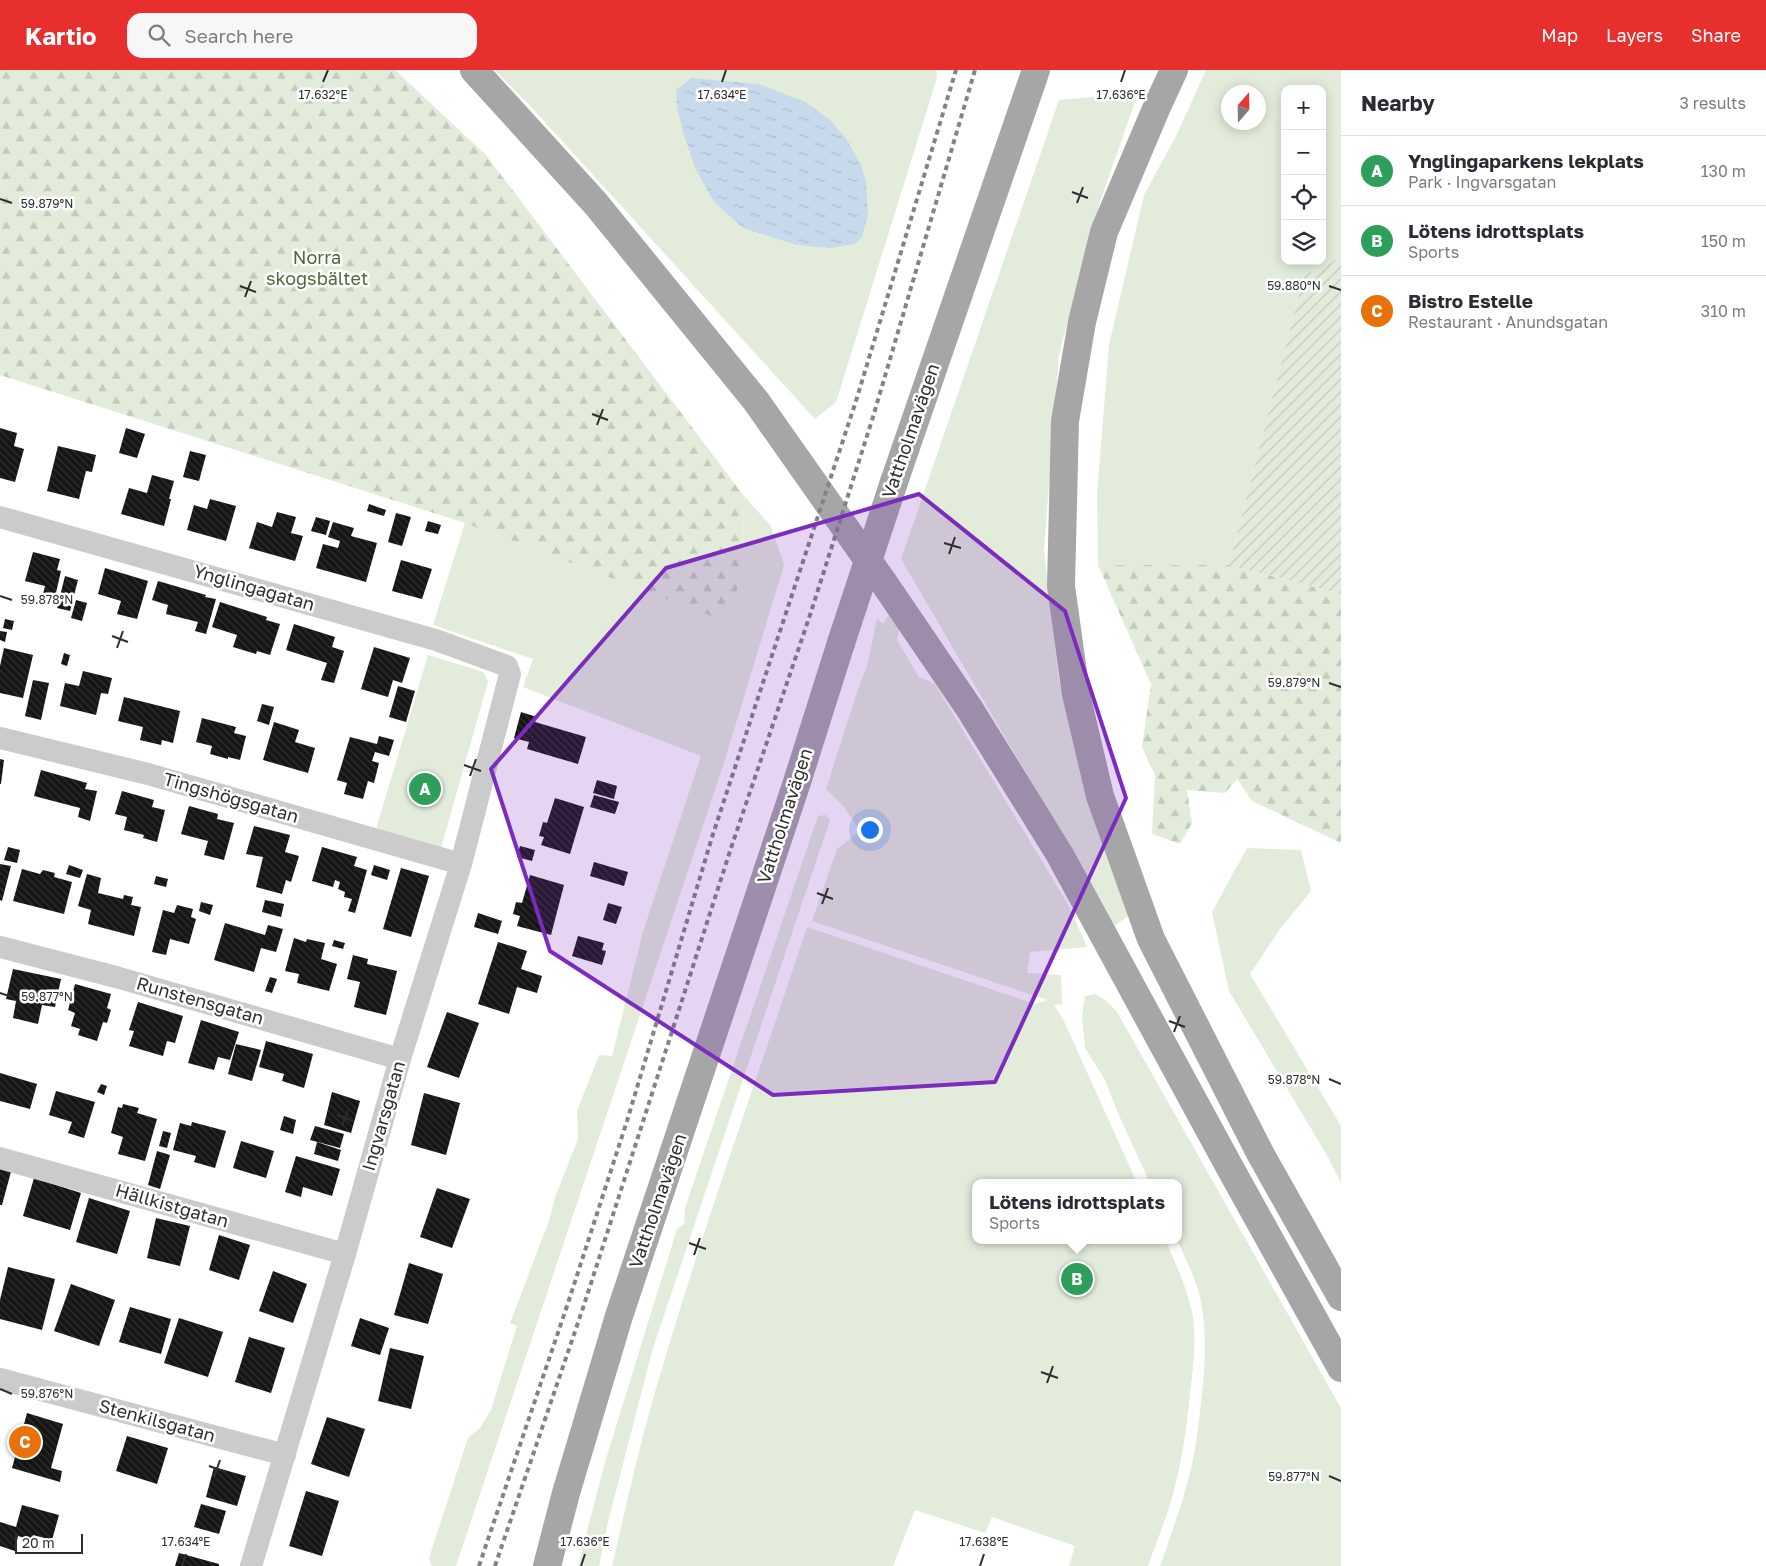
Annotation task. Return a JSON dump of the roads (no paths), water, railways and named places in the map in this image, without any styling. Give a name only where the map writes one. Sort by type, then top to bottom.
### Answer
[{"type":"main road","points":[[474,70],[596,204],[756,400],[969,708],[1060,855],[1228,1166],[1341,1368]]},
{"type":"main road","points":[[1174,70],[1104,232],[1082,322],[1065,421],[1061,586],[1076,694],[1100,796],[1152,939],[1260,1153],[1341,1296]]},
{"type":"main road","name":"Vattholmavägen","points":[[547,1566],[566,1493],[619,1316],[797,782],[894,482],[1032,79]]},
{"type":"street","name":"Ynglingagatan","points":[[0,516],[436,640],[507,666]]},
{"type":"street","name":"Ingvarsgatan","points":[[251,1566],[345,1254],[400,1059],[461,864],[510,674],[507,666]]},
{"type":"street","name":"Tingshögsgatan","points":[[0,738],[148,774],[461,864]]},
{"type":"street","name":"Runstensgatan","points":[[0,947],[116,977],[400,1059]]},
{"type":"street","name":"Hällkistgatan","points":[[0,1158],[345,1254]]},
{"type":"street","name":"Stenkilsgatan","points":[[1,1384],[285,1455]]},
{"type":"water","points":[[691,78],[759,84],[807,103],[830,120],[846,138],[861,165],[866,181],[868,214],[862,237],[855,244],[830,248],[797,245],[743,228],[714,202],[696,170],[677,108],[676,90]]},
{"type":"railway","points":[[479,1566],[627,1121],[713,834],[856,401],[956,70]]},
{"type":"railway","points":[[495,1566],[583,1308],[731,848],[811,612],[873,417],[975,70]]},
{"type":"place","name":"Ynglingaparkens lekplats","points":[[425,789]]},
{"type":"place","name":"Lötens idrottsplats","points":[[1077,1279]]},
{"type":"place","name":"Bistro Estelle","points":[[25,1442]]},
{"type":"park label","name":"Norra skogsbältet","points":[[317,268]]}]
